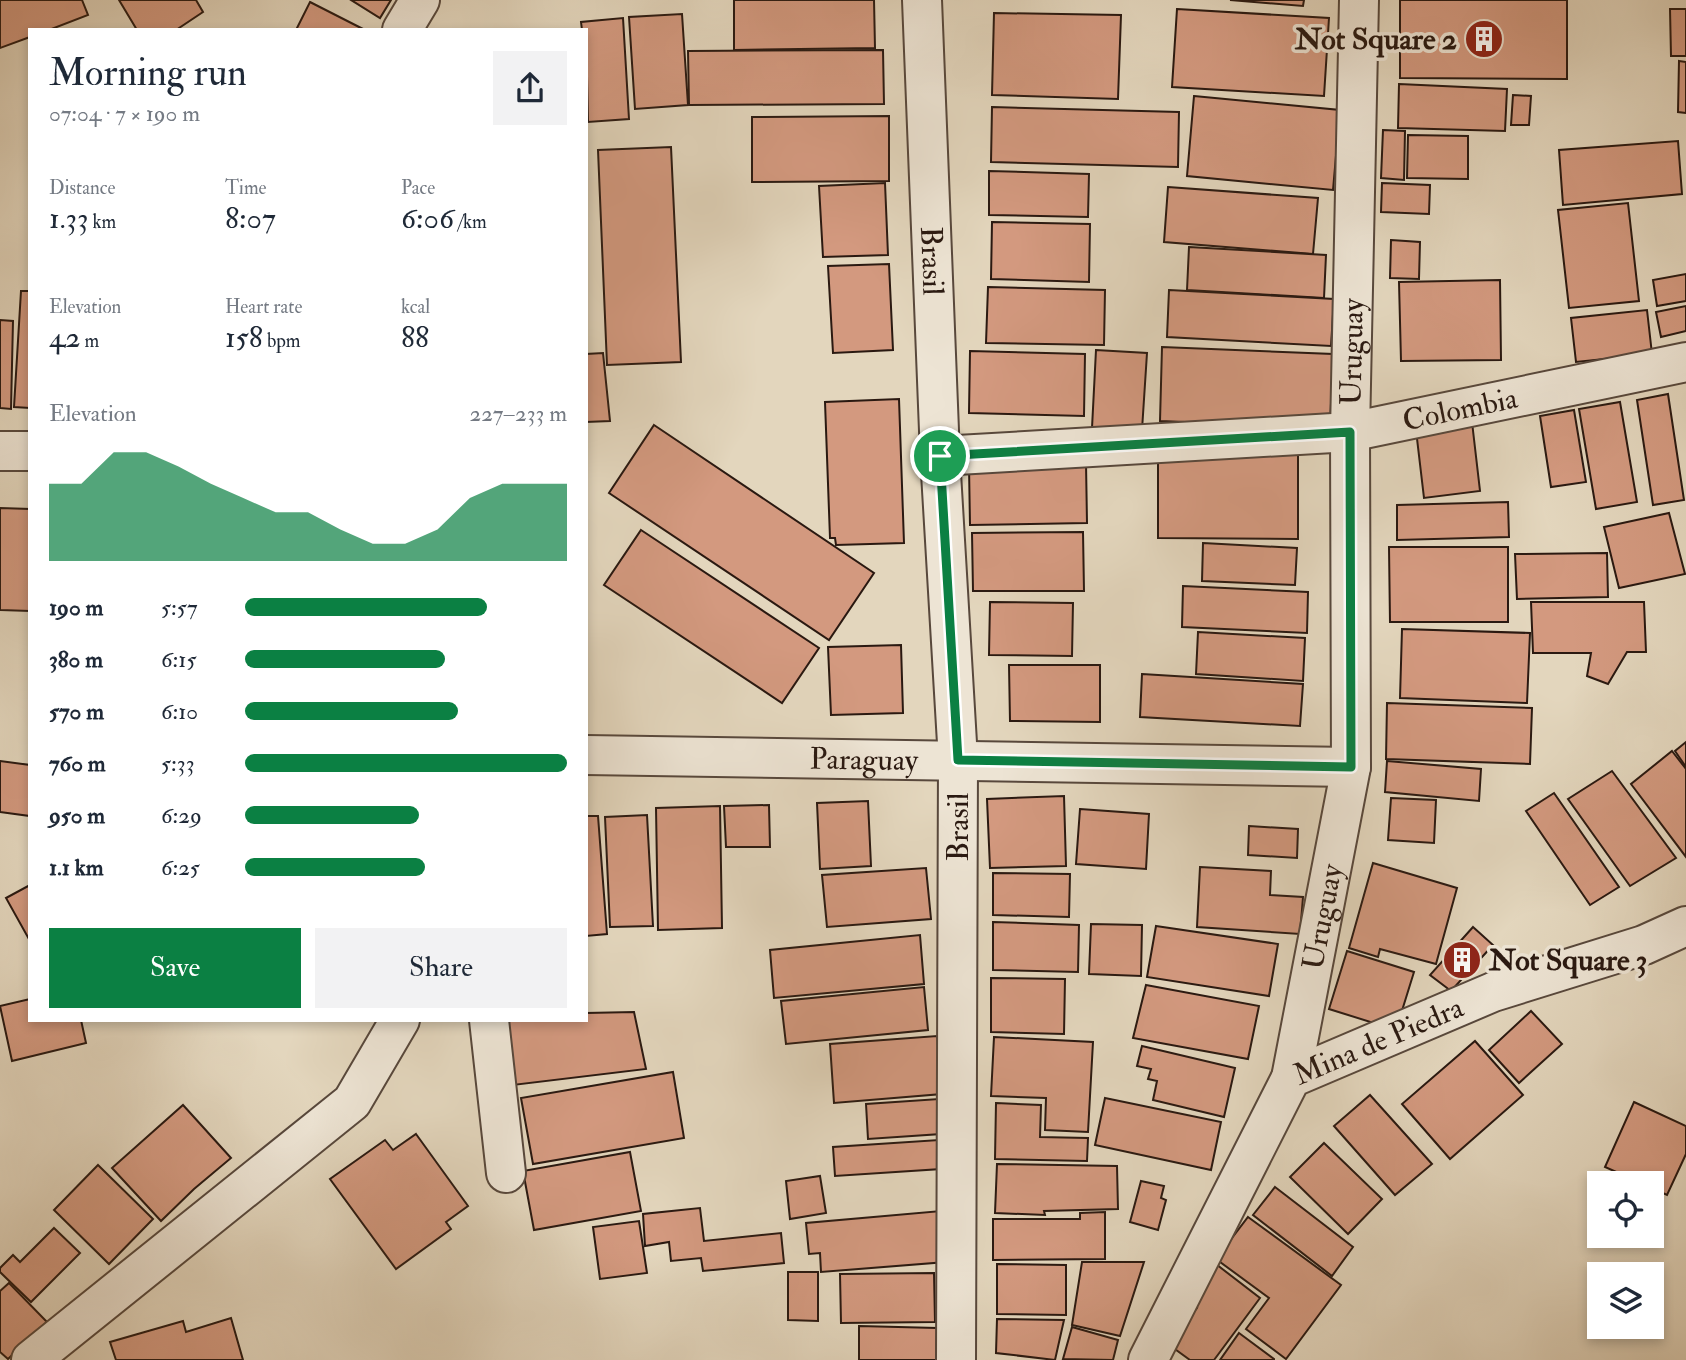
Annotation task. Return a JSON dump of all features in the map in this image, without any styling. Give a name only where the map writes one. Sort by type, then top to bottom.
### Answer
[{"type":"street","points":[[402,28],[421,0]]},
{"type":"street","name":"Brasil","points":[[922,0],[940,456],[958,760],[956,1360]]},
{"type":"street","name":"Uruguay","points":[[1291,1078],[1351,767],[1350,432],[1359,0]]},
{"type":"street","name":"Colombia","points":[[940,456],[1350,432],[1686,362]]},
{"type":"street","points":[[0,451],[28,451]]},
{"type":"street","name":"Paraguay","points":[[588,755],[1351,767]]},
{"type":"street","name":"Mina de Piedra","points":[[1148,1360],[1291,1078],[1493,992],[1644,946],[1686,926]]},
{"type":"street","points":[[32,1360],[352,1102],[399,1022]]},
{"type":"street","points":[[489,1022],[506,1172]]},
{"type":"building","points":[[0,0],[82,0],[88,15],[54,28],[28,28],[28,38],[0,48]]},
{"type":"building","points":[[119,0],[196,0],[203,12],[179,28],[136,28]]},
{"type":"building","points":[[351,0],[391,0],[380,18]]},
{"type":"building","points":[[734,0],[874,0],[875,48],[734,50]]},
{"type":"building","points":[[1230,0],[1304,0],[1303,6]]},
{"type":"building","name":"Not Square 2","points":[[1400,0],[1567,0],[1567,79],[1400,78]]},
{"type":"building","points":[[310,2],[361,28],[297,28]]},
{"type":"building","points":[[1177,9],[1329,18],[1324,96],[1172,87]]},
{"type":"building","points":[[1670,9],[1686,9],[1686,56],[1671,56]]},
{"type":"building","points":[[994,13],[1121,15],[1118,99],[992,95]]},
{"type":"building","points":[[682,14],[688,105],[635,109],[629,17]]},
{"type":"building","points":[[623,18],[629,119],[588,122],[588,28],[582,28],[581,22]]},
{"type":"building","points":[[883,50],[884,104],[689,105],[688,51]]},
{"type":"building","points":[[1679,61],[1686,62],[1686,113],[1678,112]]},
{"type":"building","points":[[1399,84],[1507,89],[1505,131],[1398,128]]},
{"type":"building","points":[[1513,95],[1531,96],[1529,125],[1511,125]]},
{"type":"building","points":[[1194,96],[1340,110],[1333,190],[1187,176]]},
{"type":"building","points":[[992,107],[1179,112],[1178,167],[991,162]]},
{"type":"building","points":[[889,116],[889,181],[752,182],[752,117]]},
{"type":"building","points":[[1383,130],[1405,131],[1404,180],[1381,178]]},
{"type":"building","points":[[1408,135],[1468,136],[1468,179],[1407,178]]},
{"type":"building","points":[[1678,141],[1682,194],[1563,205],[1559,150]]},
{"type":"building","points":[[671,147],[681,362],[607,365],[598,150]]},
{"type":"building","points":[[989,171],[1089,174],[1088,217],[989,215]]},
{"type":"building","points":[[885,183],[888,255],[823,257],[819,186]]},
{"type":"building","points":[[1382,183],[1430,185],[1429,214],[1381,212]]},
{"type":"building","points":[[1168,187],[1318,198],[1313,254],[1164,242]]},
{"type":"building","points":[[1628,203],[1639,301],[1569,308],[1558,210]]},
{"type":"building","points":[[992,222],[1090,224],[1089,282],[991,279]]},
{"type":"building","points":[[1391,240],[1420,242],[1419,279],[1390,278]]},
{"type":"building","points":[[1189,247],[1326,255],[1324,298],[1187,290]]},
{"type":"building","points":[[889,264],[893,350],[833,353],[828,266]]},
{"type":"building","points":[[1686,274],[1686,301],[1657,306],[1653,280]]},
{"type":"building","points":[[1500,280],[1501,360],[1401,361],[1399,282]]},
{"type":"building","points":[[988,287],[1105,290],[1104,345],[986,343]]},
{"type":"building","points":[[1169,290],[1334,299],[1331,346],[1167,337]]},
{"type":"building","points":[[21,291],[28,291],[28,408],[14,407]]},
{"type":"building","points":[[1686,306],[1686,331],[1661,337],[1656,312]]},
{"type":"building","points":[[1647,310],[1652,354],[1576,362],[1571,318]]},
{"type":"building","points":[[0,320],[13,321],[11,409],[0,408]]},
{"type":"building","points":[[1162,347],[1333,354],[1330,428],[1160,421]]},
{"type":"building","points":[[1096,350],[1147,353],[1142,430],[1092,428]]},
{"type":"building","points":[[970,351],[1085,354],[1084,416],[969,413]]},
{"type":"building","points":[[603,353],[610,421],[588,422],[588,354]]},
{"type":"building","points":[[1668,394],[1684,500],[1653,505],[1637,400]]},
{"type":"building","points":[[899,399],[904,543],[836,545],[835,538],[830,538],[825,402]]},
{"type":"building","points":[[1620,402],[1637,502],[1596,509],[1579,409]]},
{"type":"building","points":[[1574,410],[1586,482],[1551,487],[1540,416]]},
{"type":"building","points":[[1472,422],[1480,491],[1424,498],[1416,430]]},
{"type":"building","points":[[654,425],[874,573],[829,640],[609,493]]},
{"type":"building","points":[[1158,453],[1298,454],[1298,539],[1158,538]]},
{"type":"building","points":[[1086,463],[1087,523],[970,525],[969,466]]},
{"type":"building","points":[[1508,502],[1509,537],[1397,540],[1397,505]]},
{"type":"building","points":[[0,508],[28,509],[28,611],[0,610]]},
{"type":"building","points":[[1669,513],[1685,574],[1619,588],[1604,527]]},
{"type":"building","points":[[641,530],[819,648],[782,703],[604,585]]},
{"type":"building","points":[[1083,532],[1084,591],[973,591],[972,533]]},
{"type":"building","points":[[1203,543],[1297,548],[1295,585],[1202,581]]},
{"type":"building","points":[[1389,547],[1508,547],[1508,622],[1390,622]]},
{"type":"building","points":[[1607,553],[1608,597],[1517,599],[1515,554]]},
{"type":"building","points":[[1183,586],[1308,592],[1307,633],[1182,627]]},
{"type":"building","points":[[990,602],[1073,603],[1072,656],[989,655]]},
{"type":"building","points":[[1531,602],[1644,602],[1646,652],[1627,652],[1608,684],[1587,676],[1591,653],[1533,653]]},
{"type":"building","points":[[1402,629],[1530,633],[1527,703],[1400,698]]},
{"type":"building","points":[[1198,632],[1305,638],[1303,681],[1196,674]]},
{"type":"building","points":[[901,645],[903,713],[831,715],[828,647]]},
{"type":"building","points":[[1009,665],[1100,665],[1100,722],[1010,721]]},
{"type":"building","points":[[1142,674],[1303,684],[1300,726],[1140,717]]},
{"type":"building","points":[[1387,703],[1532,708],[1530,764],[1386,759]]},
{"type":"building","points":[[1686,742],[1686,767],[1675,751]]},
{"type":"building","points":[[1672,751],[1686,769],[1686,857],[1631,784]]},
{"type":"building","points":[[0,761],[28,765],[28,816],[0,812]]},
{"type":"building","points":[[1387,761],[1481,769],[1479,801],[1385,792]]},
{"type":"building","points":[[1612,771],[1676,858],[1630,886],[1568,799]]},
{"type":"building","points":[[1554,793],[1619,887],[1590,905],[1526,811]]},
{"type":"building","points":[[1064,796],[1066,866],[990,868],[987,799]]},
{"type":"building","points":[[1391,798],[1436,800],[1434,843],[1388,840]]},
{"type":"building","points":[[868,801],[871,866],[820,869],[817,803]]},
{"type":"building","points":[[769,805],[770,847],[726,847],[724,806]]},
{"type":"building","points":[[720,806],[722,928],[658,930],[656,808]]},
{"type":"building","points":[[1080,809],[1149,814],[1146,869],[1076,864]]},
{"type":"building","points":[[647,815],[653,926],[610,927],[605,817]]},
{"type":"building","points":[[588,816],[598,816],[607,934],[588,936]]},
{"type":"building","points":[[1249,826],[1298,829],[1297,858],[1248,855]]},
{"type":"building","points":[[1373,863],[1457,888],[1436,964],[1380,949],[1378,957],[1349,948]]},
{"type":"building","points":[[1200,867],[1271,871],[1270,895],[1303,897],[1300,934],[1197,927]]},
{"type":"building","points":[[926,868],[931,919],[827,927],[822,875]]},
{"type":"building","points":[[993,873],[1070,874],[1069,917],[993,915]]},
{"type":"building","points":[[28,886],[28,937],[6,898]]},
{"type":"building","points":[[993,922],[1079,925],[1078,972],[993,970]]},
{"type":"building","points":[[1091,924],[1142,925],[1141,976],[1089,974]]},
{"type":"building","points":[[1156,926],[1278,944],[1269,996],[1147,977]]},
{"type":"building","name":"Not Square 3","points":[[1473,927],[1493,945],[1451,991],[1430,975]]},
{"type":"building","points":[[920,935],[924,984],[774,998],[770,950]]},
{"type":"building","points":[[1347,951],[1414,972],[1396,1030],[1329,1009]]},
{"type":"building","points":[[991,978],[1065,979],[1064,1034],[991,1032]]},
{"type":"building","points":[[1146,985],[1259,1006],[1248,1059],[1133,1038]]},
{"type":"building","points":[[924,987],[928,1030],[786,1044],[781,1001]]},
{"type":"building","points":[[28,999],[28,1022],[81,1022],[86,1043],[12,1061],[0,1006]]},
{"type":"building","points":[[1531,1011],[1562,1044],[1519,1083],[1489,1050]]},
{"type":"building","points":[[634,1012],[646,1069],[513,1085],[504,1022],[588,1022],[588,1013]]},
{"type":"building","points":[[937,1036],[942,1094],[834,1103],[830,1044]]},
{"type":"building","points":[[994,1037],[1093,1042],[1088,1132],[1045,1130],[1046,1098],[991,1096]]},
{"type":"building","points":[[1475,1041],[1523,1095],[1450,1159],[1402,1104]]},
{"type":"building","points":[[1142,1046],[1235,1068],[1224,1117],[1153,1100],[1157,1081],[1148,1079],[1151,1069],[1137,1066]]},
{"type":"building","points":[[673,1072],[684,1138],[533,1164],[521,1098]]},
{"type":"building","points":[[1370,1095],[1432,1164],[1395,1195],[1334,1126]]},
{"type":"building","points":[[1105,1098],[1221,1122],[1211,1170],[1095,1145]]},
{"type":"building","points":[[939,1099],[941,1134],[868,1139],[866,1104]]},
{"type":"building","points":[[1634,1102],[1686,1126],[1686,1154],[1667,1195],[1664,1194],[1664,1171],[1614,1171],[1605,1167]]},
{"type":"building","points":[[996,1103],[1041,1105],[1040,1137],[1088,1138],[1087,1161],[995,1159]]},
{"type":"building","points":[[183,1105],[231,1158],[161,1221],[112,1168]]},
{"type":"building","points":[[416,1134],[468,1206],[446,1222],[451,1229],[396,1269],[330,1179],[385,1140],[393,1150]]},
{"type":"building","points":[[939,1140],[941,1169],[835,1176],[833,1147]]},
{"type":"building","points":[[1324,1143],[1382,1199],[1348,1234],[1290,1177]]},
{"type":"building","points":[[630,1152],[641,1211],[534,1230],[523,1171]]},
{"type":"building","points":[[997,1164],[1117,1166],[1118,1209],[1044,1211],[1045,1215],[995,1213]]},
{"type":"building","points":[[98,1165],[153,1219],[109,1264],[54,1210]]},
{"type":"building","points":[[820,1176],[826,1213],[790,1219],[786,1181]]},
{"type":"building","points":[[1141,1181],[1164,1186],[1161,1198],[1166,1200],[1158,1230],[1130,1222]]},
{"type":"building","points":[[1275,1187],[1353,1247],[1332,1276],[1253,1215]]},
{"type":"building","points":[[700,1208],[704,1241],[781,1233],[784,1263],[703,1271],[701,1258],[671,1261],[669,1242],[645,1246],[643,1214]]},
{"type":"building","points":[[941,1211],[946,1262],[821,1272],[820,1253],[809,1254],[806,1223]]},
{"type":"building","points":[[1105,1212],[1105,1259],[993,1260],[993,1219],[1080,1219],[1080,1213]]},
{"type":"building","points":[[1248,1217],[1341,1285],[1286,1359],[1246,1329],[1269,1298],[1216,1259]]},
{"type":"building","points":[[639,1221],[647,1273],[600,1279],[593,1227]]},
{"type":"building","points":[[54,1228],[80,1253],[31,1302],[0,1272],[0,1268],[13,1255],[20,1262]]},
{"type":"building","points":[[1212,1261],[1260,1298],[1214,1360],[1190,1360],[1168,1344],[1197,1308],[1185,1298]]},
{"type":"building","points":[[1082,1262],[1144,1262],[1120,1336],[1072,1325]]},
{"type":"building","points":[[997,1264],[1066,1265],[1066,1315],[997,1314]]},
{"type":"building","points":[[788,1272],[818,1272],[818,1321],[788,1320]]},
{"type":"building","points":[[934,1273],[935,1322],[841,1323],[840,1274]]},
{"type":"building","points":[[9,1283],[47,1322],[8,1359],[0,1352],[0,1291]]},
{"type":"building","points":[[231,1318],[243,1360],[116,1360],[110,1342],[183,1321],[186,1332]]},
{"type":"building","points":[[997,1319],[1064,1320],[1055,1360],[996,1353]]},
{"type":"building","points":[[859,1326],[937,1328],[936,1360],[859,1360]]},
{"type":"building","points":[[1072,1327],[1118,1340],[1113,1360],[1063,1359]]},
{"type":"building","points":[[1239,1333],[1274,1359],[1274,1360],[1220,1360]]},
{"type":"place","name":"Not Square 2","points":[[1484,39]]},
{"type":"place","name":"Not Square 3","points":[[1462,960]]},
{"type":"route","points":[[1350,432],[1351,767],[958,760],[940,456],[1350,432]]}]
